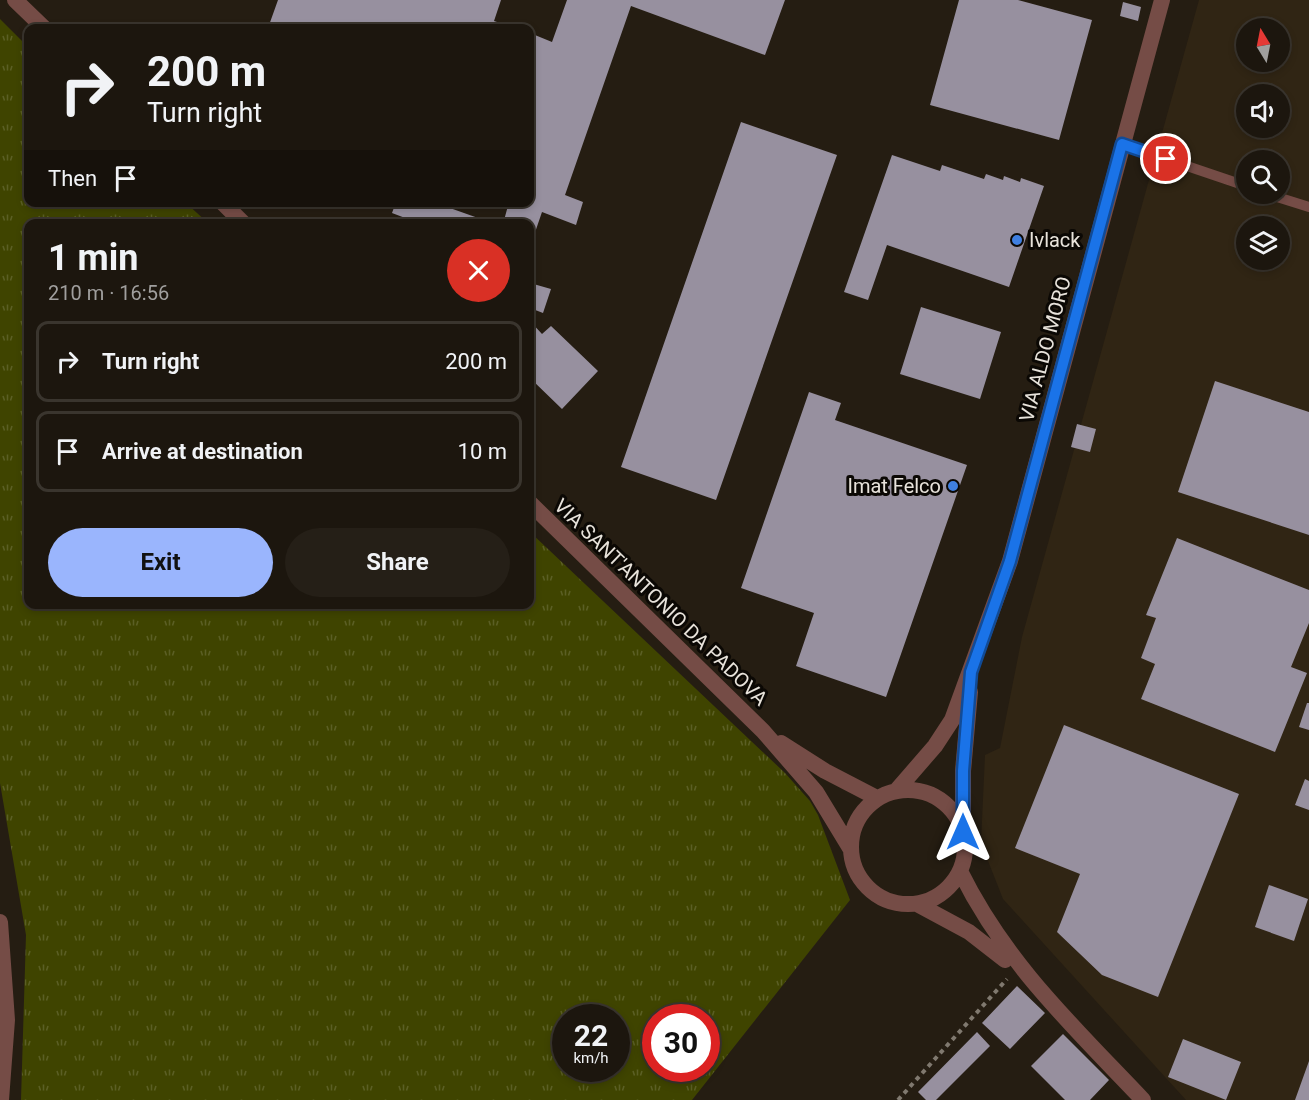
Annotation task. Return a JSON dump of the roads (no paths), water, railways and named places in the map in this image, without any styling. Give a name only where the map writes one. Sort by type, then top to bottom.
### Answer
[{"type":"street","points":[[15,0],[40,24]]},
{"type":"street","name":"VIA ALDO MORO","points":[[896,791],[947,728],[971,672],[1010,561],[1162,0]]},
{"type":"street","points":[[227,207],[239,219]]},
{"type":"street","name":"VIA SANT'ANTONIO DA PADOVA","points":[[534,507],[763,731],[816,792],[850,848]]},
{"type":"street","name":"VIA ALDO MORO","points":[[963,832],[963,771],[971,672]]},
{"type":"street","name":"VIA SANT'ANTONIO DA PADOVA","points":[[763,731],[825,771],[877,798]]},
{"type":"street","points":[[916,790],[941,800],[955,814],[963,832],[965,852],[960,871],[944,892],[917,904],[896,904],[878,897],[858,876],[850,848],[862,812],[877,798],[896,791],[916,790]]},
{"type":"street","points":[[960,871],[993,932],[1040,991],[1143,1100]]},
{"type":"street","points":[[917,904],[969,932],[1040,991]]},
{"type":"street","points":[[0,922],[7,1020],[1,1100]]},
{"type":"lane","points":[[1122,144],[1236,183]]},
{"type":"lane","points":[[1290,201],[1309,207]]},
{"type":"place","name":"Ivlack","points":[[1017,240]]},
{"type":"place","name":"Imat Felco","points":[[953,486]]}]
